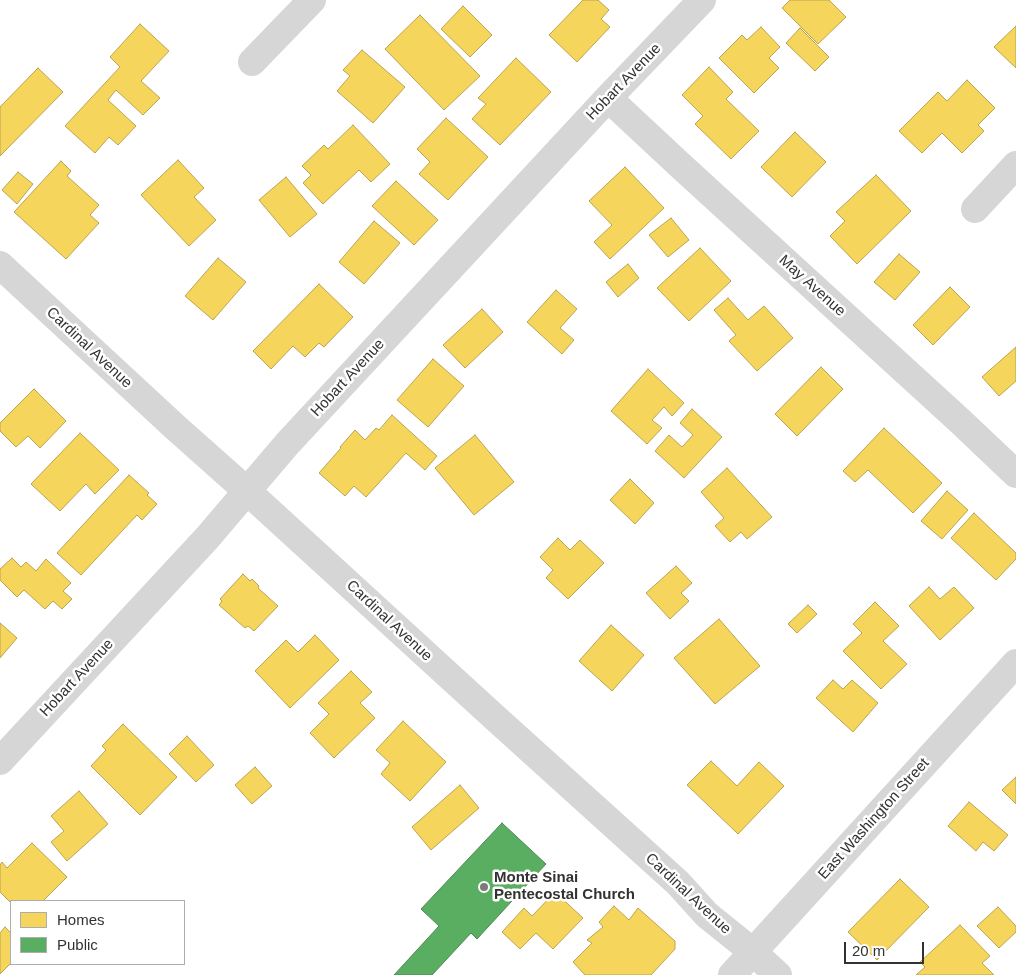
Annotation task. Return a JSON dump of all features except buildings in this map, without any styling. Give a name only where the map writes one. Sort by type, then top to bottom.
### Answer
[{"type":"street","points":[[252,62],[312,0]]},
{"type":"street","name":"Hobart Avenue","points":[[0,761],[207,538],[294,436],[608,98],[702,0]]},
{"type":"street","name":"May Avenue","points":[[608,98],[1016,474]]},
{"type":"street","points":[[976,209],[1016,166]]},
{"type":"street","name":"Cardinal Avenue","points":[[0,265],[175,427],[678,883],[707,915],[778,975]]},
{"type":"street","name":"East Washington Street","points":[[732,975],[1016,664]]},
{"type":"place","name":"Monte Sinai Pentecostal Church","points":[[484,887]]}]
